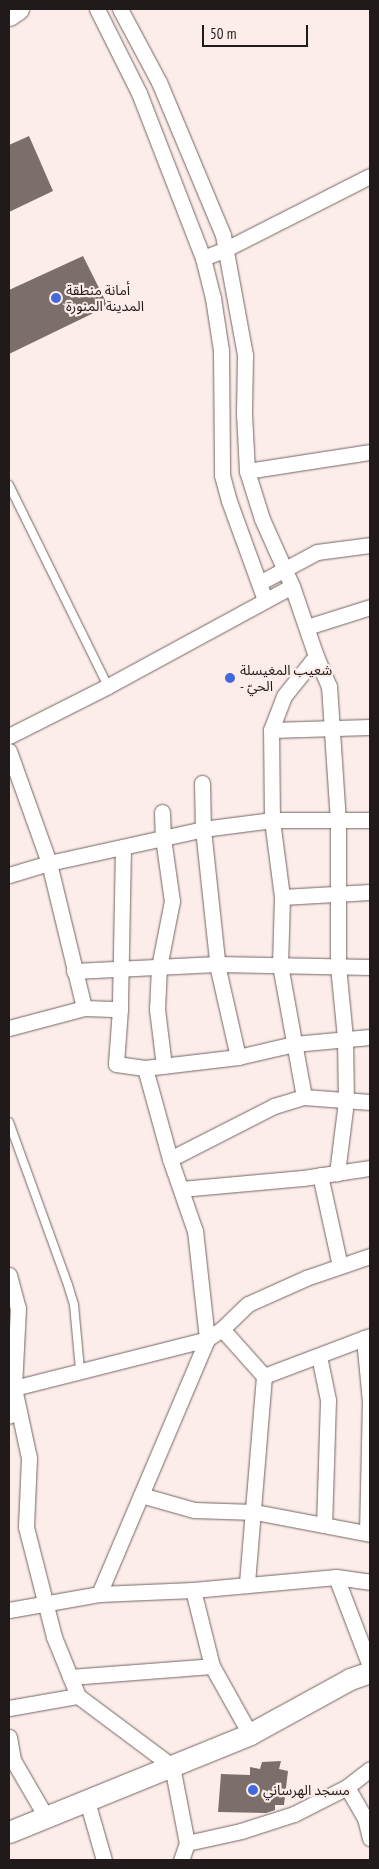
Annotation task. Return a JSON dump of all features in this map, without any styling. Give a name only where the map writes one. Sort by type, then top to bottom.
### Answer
[{"type":"main road","points":[[9,15],[18,9]]},
{"type":"main road","points":[[9,1832],[250,1734],[350,1679],[370,1672]]},
{"type":"street","points":[[97,9],[139,93],[203,258],[213,298],[221,350],[222,475],[229,501],[265,600]]},
{"type":"street","points":[[120,9],[159,82],[223,235],[245,355],[244,414],[247,471],[262,520],[292,586],[316,656],[329,686],[338,821],[338,966],[345,1038],[346,1101],[337,1173]]},
{"type":"street","points":[[139,93],[159,82]]},
{"type":"street","points":[[203,258],[226,249],[370,176]]},
{"type":"street","points":[[247,471],[370,452]]},
{"type":"street","points":[[259,583],[317,552],[370,545]]},
{"type":"street","points":[[9,736],[108,686],[292,586]]},
{"type":"street","points":[[306,627],[370,607]]},
{"type":"street","points":[[304,1097],[280,965],[282,896],[272,820],[272,730],[284,696],[316,656]]},
{"type":"street","points":[[272,730],[370,727]]},
{"type":"street","points":[[9,751],[49,863],[84,1008]]},
{"type":"street","points":[[202,783],[203,829],[218,964],[238,1057]]},
{"type":"street","points":[[162,812],[163,838],[172,901],[159,967],[157,1009],[164,1066]]},
{"type":"street","points":[[9,875],[49,863],[203,829],[272,820],[370,820]]},
{"type":"street","points":[[123,847],[120,1009],[116,1064],[145,1068],[164,1066],[238,1057],[294,1044],[370,1037]]},
{"type":"street","points":[[282,896],[370,892]]},
{"type":"street","points":[[74,970],[218,964],[370,967]]},
{"type":"street","points":[[9,1028],[84,1008],[120,1009]]},
{"type":"street","points":[[99,1594],[208,1339],[195,1231],[170,1159],[145,1068]]},
{"type":"street","points":[[170,1159],[274,1106],[304,1097],[370,1102]]},
{"type":"street","points":[[181,1189],[370,1168]]},
{"type":"street","points":[[320,1175],[340,1266]]},
{"type":"street","points":[[12,1385],[208,1339],[222,1329],[248,1304],[306,1278],[370,1256]]},
{"type":"street","points":[[9,1275],[18,1308],[9,1416]]},
{"type":"street","points":[[222,1329],[264,1376],[255,1512],[247,1585]]},
{"type":"street","points":[[141,1495],[194,1510],[255,1512],[368,1534],[370,1402],[367,1337],[264,1376]]},
{"type":"street","points":[[319,1356],[328,1400],[324,1525]]},
{"type":"street","points":[[12,1385],[29,1458],[26,1527],[54,1636],[78,1696],[172,1766],[187,1843],[181,1860]]},
{"type":"street","points":[[9,1610],[45,1602],[99,1594],[193,1590],[336,1577],[370,1582]]},
{"type":"street","points":[[336,1577],[370,1666]]},
{"type":"street","points":[[193,1590],[212,1666],[250,1734]]},
{"type":"street","points":[[70,1677],[212,1666]]},
{"type":"street","points":[[9,1708],[78,1696]]},
{"type":"street","points":[[9,1737],[13,1760],[46,1817]]},
{"type":"street","points":[[187,1843],[241,1831],[294,1814],[347,1787],[370,1769]]},
{"type":"street","points":[[347,1787],[365,1818],[370,1838]]},
{"type":"street","points":[[87,1801],[104,1860]]},
{"type":"lane","points":[[9,485],[108,686]]},
{"type":"lane","points":[[9,1122],[74,1305],[80,1370]]},
{"type":"building","points":[[29,136],[53,191],[9,212],[9,145]]},
{"type":"building","name":"أمانة منطقة المدينة المنورة","points":[[83,256],[108,306],[9,354],[9,290]]},
{"type":"building","name":"مسجد الهرساني","points":[[281,1761],[279,1769],[288,1771],[284,1805],[275,1805],[275,1810],[266,1813],[218,1812],[221,1774],[250,1775],[250,1767],[260,1769],[262,1762]]},
{"type":"place","name":"أمانة منطقة المدينة المنورة","points":[[56,298]]},
{"type":"place","name":"شعيب المغيسلة - الحيّ","points":[[230,678]]},
{"type":"place","name":"مسجد الهرساني","points":[[253,1790]]}]
